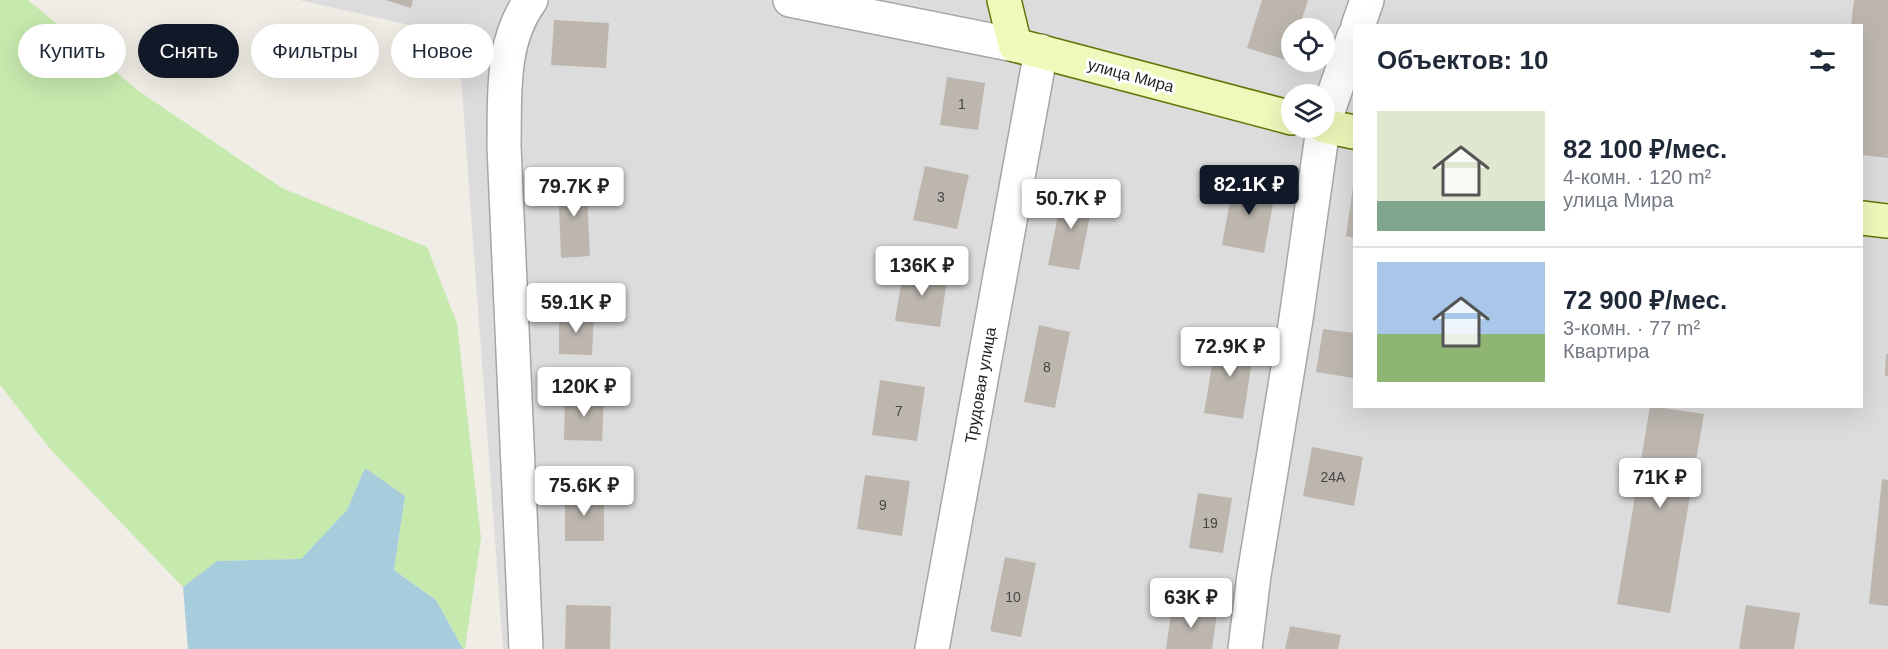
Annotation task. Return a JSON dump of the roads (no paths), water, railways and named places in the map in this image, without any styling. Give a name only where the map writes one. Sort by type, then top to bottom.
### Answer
[{"type":"street","points":[[526,649],[504,124],[505,69],[518,18],[531,0]]},
{"type":"street","points":[[790,0],[1028,48]]},
{"type":"street","points":[[1004,0],[1028,48]]},
{"type":"street","points":[[1359,24],[1367,0]]},
{"type":"street","points":[[1335,93],[1353,39]]},
{"type":"street","name":"улица Мира","points":[[1028,48],[1281,115]]},
{"type":"street","name":"Трудовая улица","points":[[932,649],[1028,48]]},
{"type":"street","points":[[1335,128],[1353,132]]},
{"type":"street","points":[[1245,649],[1254,575],[1296,319],[1322,138]]},
{"type":"street","points":[[1863,218],[1888,221]]},
{"type":"water","points":[[365,468],[405,496],[394,570],[436,600],[463,649],[188,649],[183,587],[217,561],[301,559],[347,510]]}]
